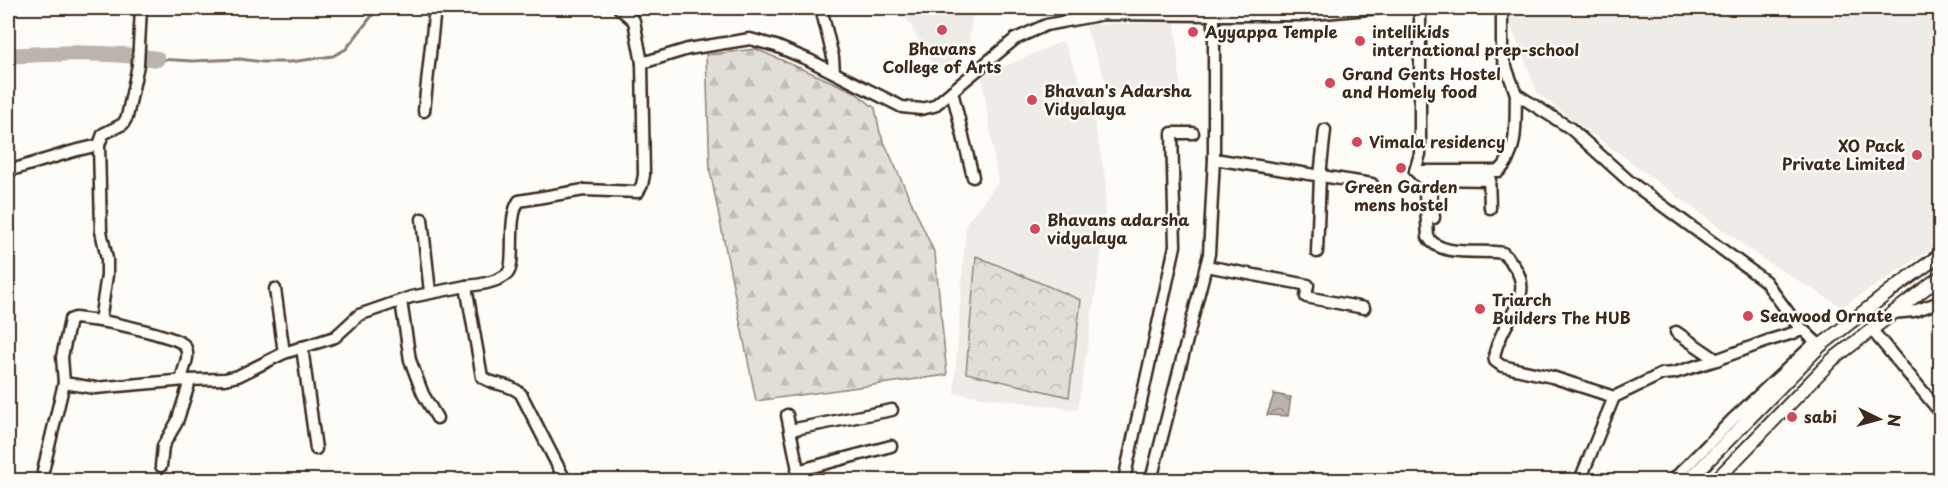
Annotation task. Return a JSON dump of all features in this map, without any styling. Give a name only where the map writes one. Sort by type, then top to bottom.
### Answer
[{"type":"main road","points":[[1689,480],[1818,344],[1941,255]]},
{"type":"main road","points":[[1719,479],[1832,360],[1941,278]]},
{"type":"street","points":[[100,321],[107,275],[99,214],[99,146],[103,134],[123,124],[127,117],[138,65],[141,8]]},
{"type":"street","points":[[424,111],[435,8]]},
{"type":"street","points":[[64,383],[95,388],[225,379],[238,376],[284,353],[335,337],[359,315],[430,292],[466,286],[506,275],[510,269],[514,208],[519,201],[584,189],[638,192],[644,175],[642,63],[634,21],[619,8]]},
{"type":"street","points":[[821,8],[833,57],[834,72]]},
{"type":"street","points":[[642,63],[688,49],[750,39],[776,46],[834,72],[902,107],[921,110],[934,106],[1015,39],[1046,25],[1107,11],[1214,15],[1379,8]]},
{"type":"street","points":[[1415,171],[1420,154],[1420,8]]},
{"type":"street","points":[[1434,218],[1430,182],[1432,179],[1489,175],[1506,165],[1512,148],[1516,94],[1502,56],[1502,13],[1498,8]]},
{"type":"street","points":[[1152,480],[1209,254],[1214,159],[1214,15]]},
{"type":"street","points":[[952,91],[973,177]]},
{"type":"street","points":[[1516,94],[1570,128],[1629,181],[1765,281],[1803,330],[1818,344],[1732,420],[1673,480]]},
{"type":"street","points":[[1317,252],[1320,176],[1325,130]]},
{"type":"street","points":[[1124,480],[1175,246],[1172,134],[1193,133]]},
{"type":"street","points":[[8,171],[74,151],[99,146]]},
{"type":"street","points":[[1214,159],[1372,184]]},
{"type":"street","points":[[1415,171],[1489,175]]},
{"type":"street","points":[[1415,171],[1424,180],[1428,237],[1431,243],[1467,252],[1503,253],[1523,283],[1519,305],[1502,334],[1494,355],[1495,361],[1502,366],[1552,377],[1614,397]]},
{"type":"street","points":[[1489,175],[1490,208]]},
{"type":"street","points":[[422,219],[430,292]]},
{"type":"street","points":[[1206,266],[1308,285],[1306,297],[1364,308]]},
{"type":"street","points":[[466,286],[482,377],[510,386],[521,394],[565,480]]},
{"type":"street","points":[[275,289],[284,353]]},
{"type":"street","points":[[401,301],[410,360],[423,394],[437,418]]},
{"type":"street","points":[[1892,313],[1914,310],[1941,302]]},
{"type":"street","points":[[43,471],[64,383],[62,357],[70,320],[75,318],[100,321],[182,342],[187,354],[182,378],[188,380]]},
{"type":"street","points":[[1871,329],[1941,412]]},
{"type":"street","points":[[1581,480],[1614,397],[1662,374],[1674,373],[1717,360],[1803,330]]},
{"type":"street","points":[[1676,332],[1717,360]]},
{"type":"street","points":[[302,347],[316,449]]},
{"type":"street","points":[[161,466],[163,446],[177,422],[188,380]]},
{"type":"street","points":[[790,430],[892,410]]},
{"type":"street","points":[[787,415],[798,476],[891,446]]},
{"type":"shaded area","name":"Bhavans College of Arts","points":[[901,8],[974,8],[967,53],[936,71]]},
{"type":"shaded area","points":[[1504,8],[1940,8],[1940,244],[1842,307],[1764,260],[1538,94]]},
{"type":"shaded area","points":[[1175,22],[1181,91],[1112,99],[1085,25]]},
{"type":"shaded area","name":"Bhavans adarsha vidyalaya","points":[[1063,41],[1091,106],[1106,182],[1104,236],[1078,410],[954,393],[966,223],[998,183],[982,76]]},
{"type":"green space","points":[[756,49],[853,91],[875,108],[880,133],[935,254],[947,375],[756,401],[710,171],[706,55]]},
{"type":"green space","points":[[976,256],[1081,300],[1069,397],[966,373]]},
{"type":"water","points":[[1274,394],[1291,397],[1288,416],[1267,415]]},
{"type":"waterway","points":[[157,59],[193,61],[240,59],[291,62],[333,56],[346,49],[378,8]]},
{"type":"waterway","points":[[8,56],[101,54],[157,59]]},
{"type":"place","name":"Bhavans College of Arts","points":[[942,30]]},
{"type":"place","name":"Ayyappa Temple","points":[[1193,32]]},
{"type":"place","name":"intellikids international prep-school","points":[[1360,41]]},
{"type":"place","name":"Grand Gents Hostel and Homely food","points":[[1330,83]]},
{"type":"place","name":"Bhavan's Adarsha Vidyalaya","points":[[1032,100]]},
{"type":"place","name":"Vimala residency","points":[[1357,142]]},
{"type":"place","name":"XO Pack Private Limited","points":[[1917,155]]},
{"type":"place","name":"Green Garden mens hostel","points":[[1401,168]]},
{"type":"place","name":"Bhavans adarsha vidyalaya","points":[[1035,229]]},
{"type":"place","name":"Triarch Builders The HUB","points":[[1480,309]]},
{"type":"place","name":"Seawood Ornate","points":[[1748,316]]},
{"type":"place","name":"sabi","points":[[1792,417]]}]
